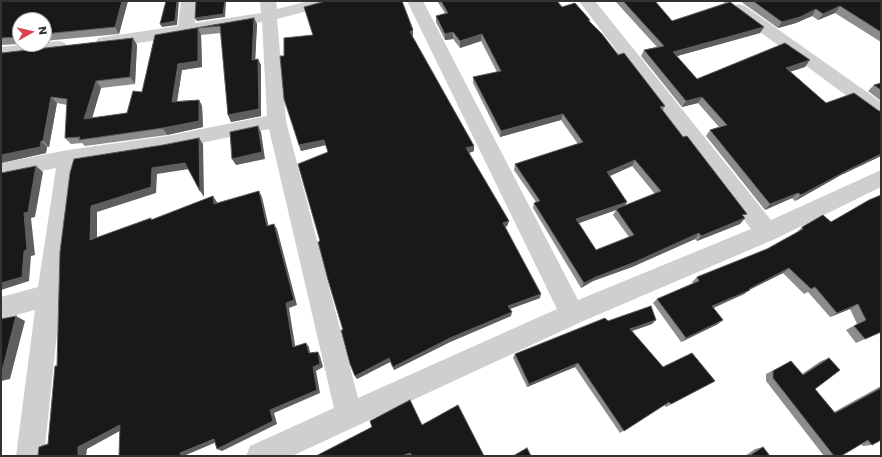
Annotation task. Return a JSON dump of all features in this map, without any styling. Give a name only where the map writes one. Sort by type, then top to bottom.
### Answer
[{"type":"street","points":[[186,29],[189,1]]},
{"type":"street","points":[[1,53],[139,38],[186,29],[269,9],[328,1]]},
{"type":"street","points":[[415,1],[572,314]]},
{"type":"street","points":[[587,1],[767,232]]},
{"type":"street","points":[[734,5],[881,111]]},
{"type":"street","points":[[269,9],[277,122],[349,415]]},
{"type":"street","points":[[1,171],[68,158],[167,143],[277,122]]},
{"type":"street","points":[[30,456],[49,295],[68,158]]},
{"type":"street","points":[[260,456],[572,314],[767,232],[881,178]]},
{"type":"street","points":[[1,308],[49,295]]},
{"type":"building","points":[[1,1],[122,1],[115,27],[52,33],[52,12],[12,12],[12,37],[1,38]]},
{"type":"building","points":[[166,1],[177,1],[175,21],[160,24]]},
{"type":"building","points":[[196,1],[225,1],[223,14],[195,18]]},
{"type":"building","points":[[326,1],[402,1],[413,30],[410,32],[474,146],[466,148],[509,221],[503,223],[541,294],[508,306],[512,312],[450,338],[393,367],[389,358],[355,376],[350,364],[341,330],[343,330],[318,242],[320,241],[298,164],[328,152],[324,140],[299,145],[284,99],[280,56],[284,56],[284,38],[313,35],[304,7]]},
{"type":"building","points":[[441,1],[557,1],[562,7],[575,3],[618,55],[624,53],[665,106],[660,107],[683,137],[687,136],[747,214],[742,215],[745,218],[701,236],[699,233],[584,283],[534,203],[540,201],[515,164],[583,142],[563,114],[501,131],[473,77],[501,71],[482,34],[460,41],[453,32],[445,34],[436,16],[448,13]],"holes":[[[635,160],[661,191],[616,209],[634,235],[596,250],[576,219],[627,202],[607,172]]]},
{"type":"building","points":[[623,1],[655,1],[672,21],[730,2],[764,27],[673,52],[697,79],[785,43],[810,60],[786,68],[826,103],[854,93],[881,111],[881,154],[801,195],[798,193],[770,204],[710,130],[727,125],[702,97],[686,101],[644,50],[664,46]]},
{"type":"building","points":[[753,1],[881,1],[881,32],[840,6],[823,14],[816,9],[800,17],[782,22]]},
{"type":"building","points":[[254,18],[252,60],[258,59],[259,109],[228,115],[220,26],[198,28],[198,61],[178,64],[172,102],[199,100],[199,121],[163,128],[79,140],[80,137],[65,138],[67,99],[51,97],[43,141],[41,141],[40,147],[1,155],[1,53],[52,52],[52,47],[133,38],[130,77],[96,81],[84,119],[127,113],[133,91],[142,92],[155,35]]},
{"type":"building","points":[[881,83],[881,90],[874,85]]},
{"type":"building","points":[[258,126],[262,152],[232,159],[230,132]]},
{"type":"building","points":[[199,138],[200,191],[185,163],[152,168],[151,187],[91,206],[90,240],[151,218],[151,220],[213,196],[214,204],[259,191],[267,226],[274,224],[294,300],[286,303],[293,347],[306,343],[309,353],[318,352],[320,364],[313,367],[317,390],[270,410],[273,421],[217,449],[214,439],[180,453],[181,456],[119,456],[120,425],[78,447],[78,456],[38,456],[39,447],[48,444],[55,366],[57,366],[60,252],[70,173],[74,159]]},
{"type":"building","points":[[36,166],[28,212],[24,213],[27,250],[24,251],[22,277],[1,283],[1,173]]},
{"type":"building","points":[[881,195],[881,332],[865,339],[854,326],[866,320],[858,304],[837,313],[815,287],[811,289],[789,268],[749,289],[750,290],[712,306],[723,320],[686,338],[657,299],[699,281],[697,277],[767,249],[803,229],[802,227],[823,215],[831,222],[869,200]]},
{"type":"building","points":[[651,306],[656,320],[630,329],[663,367],[692,353],[715,381],[671,404],[669,402],[624,431],[578,363],[529,384],[515,354],[605,318],[608,321]]},
{"type":"building","points":[[16,316],[1,375],[1,319]]},
{"type":"building","points":[[829,358],[840,370],[815,389],[835,413],[881,388],[881,440],[872,445],[868,440],[841,456],[834,456],[773,378],[773,371],[791,361],[803,375]]},
{"type":"building","points":[[410,400],[422,425],[458,405],[484,456],[412,456],[410,453],[402,456],[316,456],[372,427],[370,421]]},
{"type":"building","points":[[763,447],[770,456],[749,456]]},
{"type":"building","points":[[527,448],[531,456],[513,456]]}]
